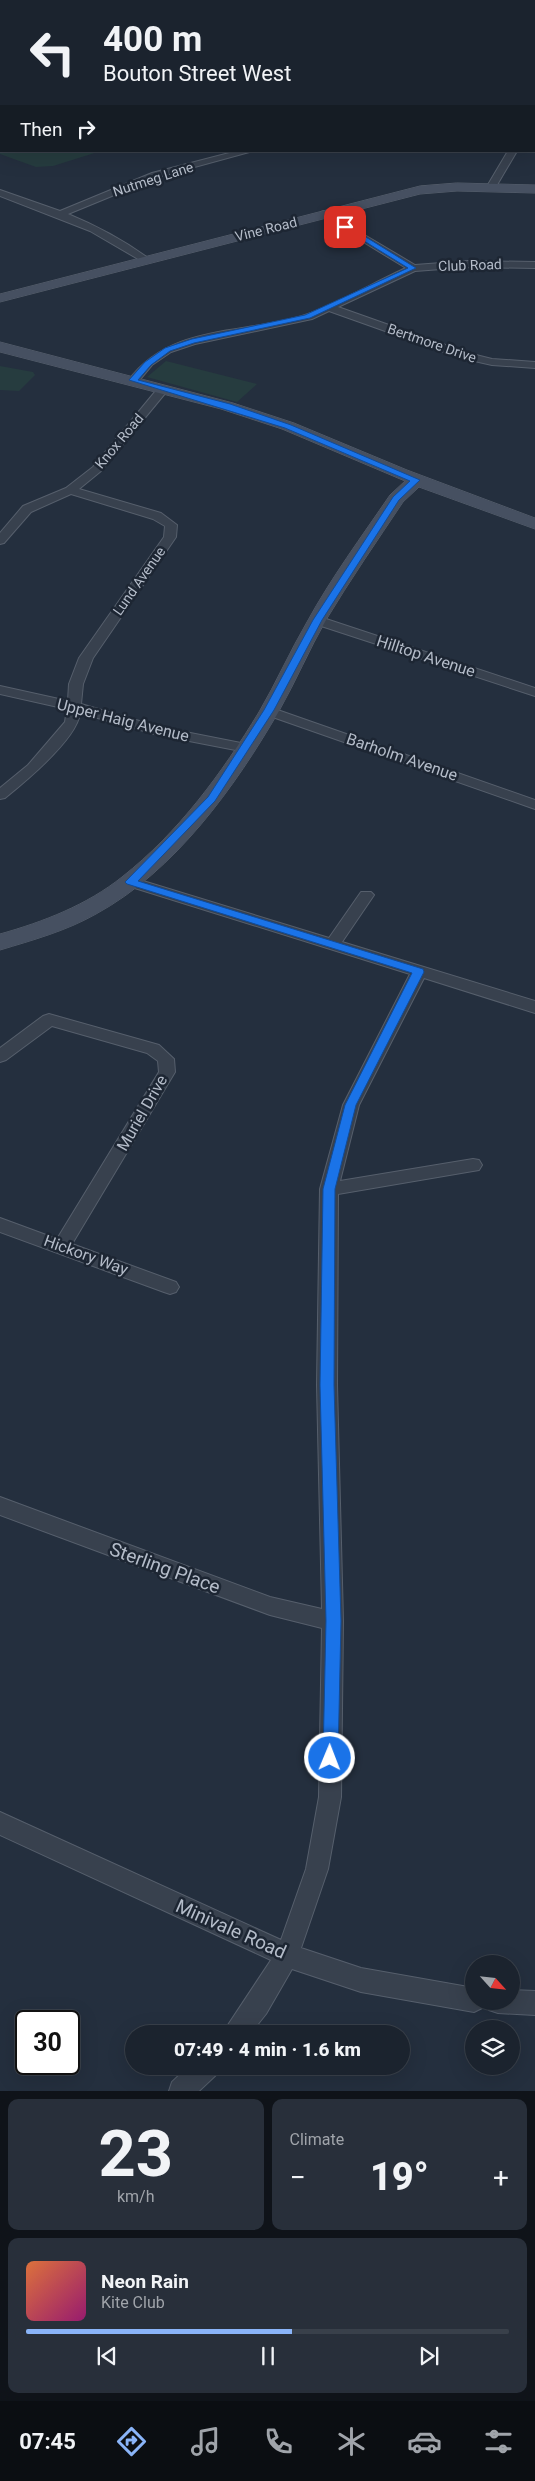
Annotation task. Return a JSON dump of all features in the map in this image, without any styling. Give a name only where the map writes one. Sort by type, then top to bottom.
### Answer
[{"type":"main road","name":"Vine Road","points":[[0,298],[420,190],[535,189]]},
{"type":"main road","points":[[0,347],[133,380],[227,406],[288,426],[416,480],[535,524]]},
{"type":"main road","points":[[0,942],[41,930],[88,909],[130,882],[173,841],[212,799],[269,710],[317,620],[396,499],[416,480]]},
{"type":"street","name":"Nutmeg Lane","points":[[61,214],[155,175],[245,152]]},
{"type":"street","points":[[492,188],[512,152]]},
{"type":"street","points":[[0,193],[61,214],[118,240],[145,260]]},
{"type":"street","points":[[324,214],[413,268]]},
{"type":"street","name":"Club Road","points":[[133,380],[148,363],[168,350],[192,341],[308,317],[331,308],[369,287],[413,268],[468,264],[535,265]]},
{"type":"street","name":"Bertmore Drive","points":[[331,308],[465,356],[492,362],[535,366]]},
{"type":"street","name":"Knox Road","points":[[0,540],[27,509],[70,490],[97,469],[163,389]]},
{"type":"street","name":"Lund Avenue","points":[[70,490],[157,516],[171,525],[170,537],[86,658],[76,684],[75,707]]},
{"type":"street","name":"Hilltop Avenue","points":[[317,620],[535,692]]},
{"type":"street","name":"Upper Haig Avenue","points":[[0,690],[75,707],[158,731],[246,748]]},
{"type":"street","points":[[0,795],[33,768],[72,723],[75,707]]},
{"type":"street","name":"Barholm Avenue","points":[[269,710],[535,805]]},
{"type":"street","points":[[130,882],[332,946],[535,1007]]},
{"type":"street","points":[[332,946],[366,895]]},
{"type":"street","points":[[241,2025],[258,2005],[287,1955],[317,1869],[330,1797],[333,1621],[327,1385],[329,1189],[351,1105],[419,972]]},
{"type":"street","name":"Muriel Drive","points":[[0,1056],[49,1020],[153,1049],[166,1059],[167,1072],[62,1246]]},
{"type":"street","points":[[329,1189],[472,1165]]},
{"type":"street","name":"Hickory Way","points":[[0,1225],[62,1246],[170,1287]]},
{"type":"street","name":"Sterling Place","points":[[0,1506],[270,1606],[333,1621]]},
{"type":"street","name":"Minivale Road","points":[[0,1822],[287,1955],[361,1980],[465,1998]]},
{"type":"street","points":[[520,2002],[535,2003]]},
{"type":"street","points":[[181,2091],[198,2075]]},
{"type":"green space","points":[[0,152],[98,152],[53,166],[36,167],[0,154]]},
{"type":"green space","points":[[166,361],[257,384],[237,402],[147,377]]},
{"type":"green space","points":[[0,366],[33,372],[35,375],[19,391],[0,390]]},
{"type":"route","points":[[330,1758],[333,1621],[327,1385],[329,1189],[351,1105],[419,972],[130,882],[173,841],[212,799],[269,710],[317,620],[396,499],[416,480],[288,426],[227,406],[133,380],[148,363],[168,350],[192,341],[308,317],[331,308],[369,287],[413,268],[345,227]]}]
